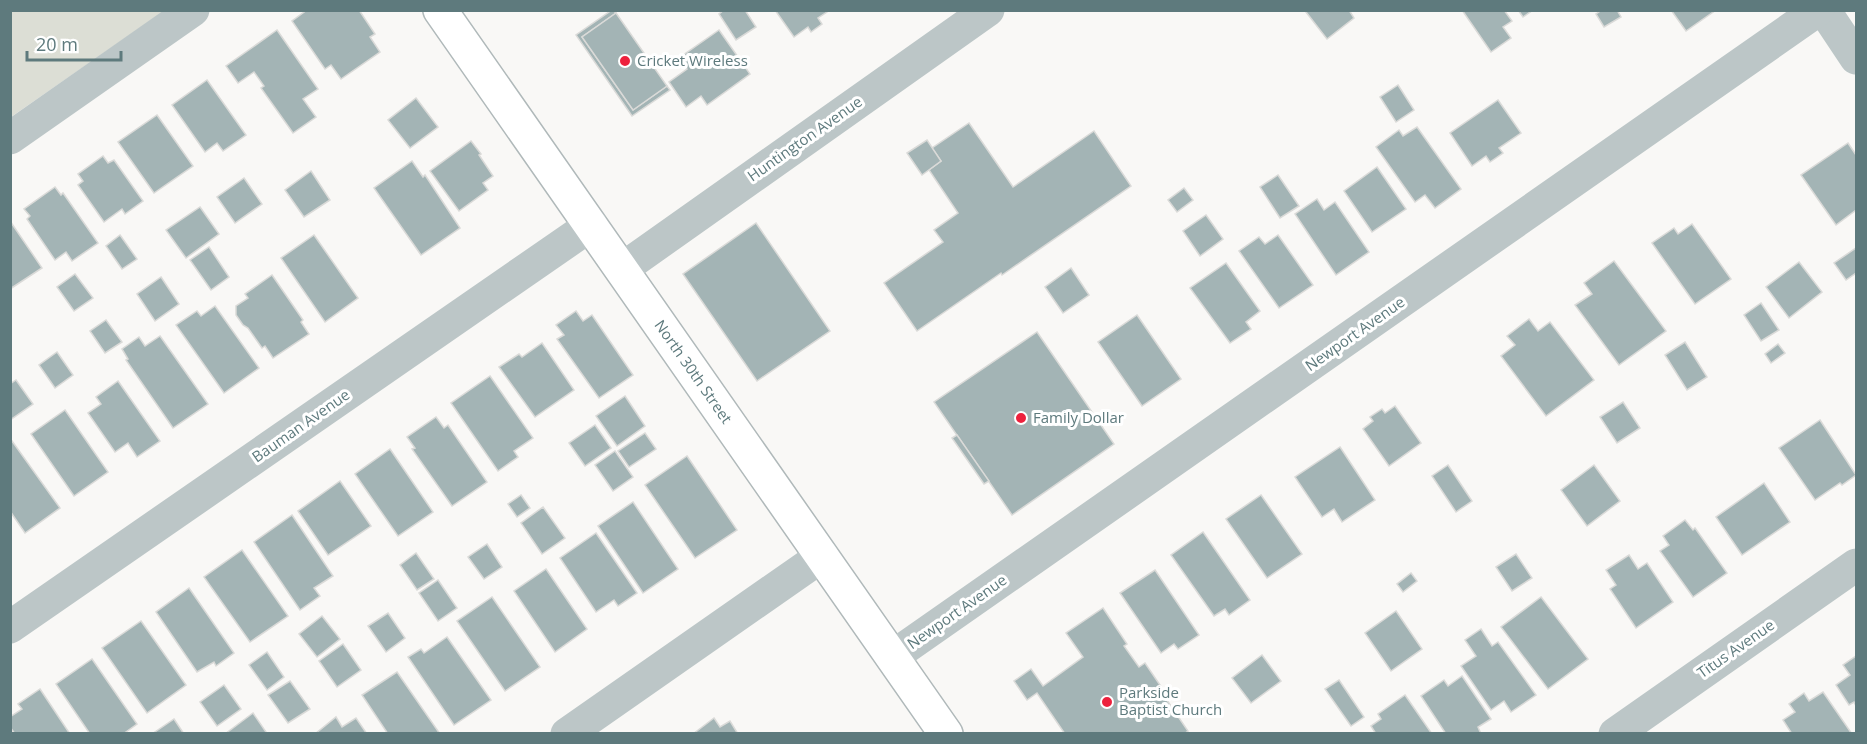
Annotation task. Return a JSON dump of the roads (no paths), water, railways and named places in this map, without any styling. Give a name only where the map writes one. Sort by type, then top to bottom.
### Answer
[{"type":"highway","name":"North 30th Street","points":[[440,10],[946,734]]},
{"type":"street","points":[[10,138],[192,10]]},
{"type":"street","name":"Huntington Avenue","points":[[622,269],[988,10]]},
{"type":"street","name":"Newport Avenue","points":[[892,657],[1818,10]]},
{"type":"street","points":[[1824,10],[1857,57]]},
{"type":"street","name":"Bauman Avenue","points":[[10,627],[591,225]]},
{"type":"street","points":[[567,734],[822,556]]},
{"type":"street","name":"Titus Avenue","points":[[1615,734],[1857,565]]},
{"type":"place","name":"Cricket Wireless","points":[[625,61]]},
{"type":"place","name":"Family Dollar","points":[[1021,418]]},
{"type":"place","name":"Parkside Baptist Church","points":[[1107,702]]}]
